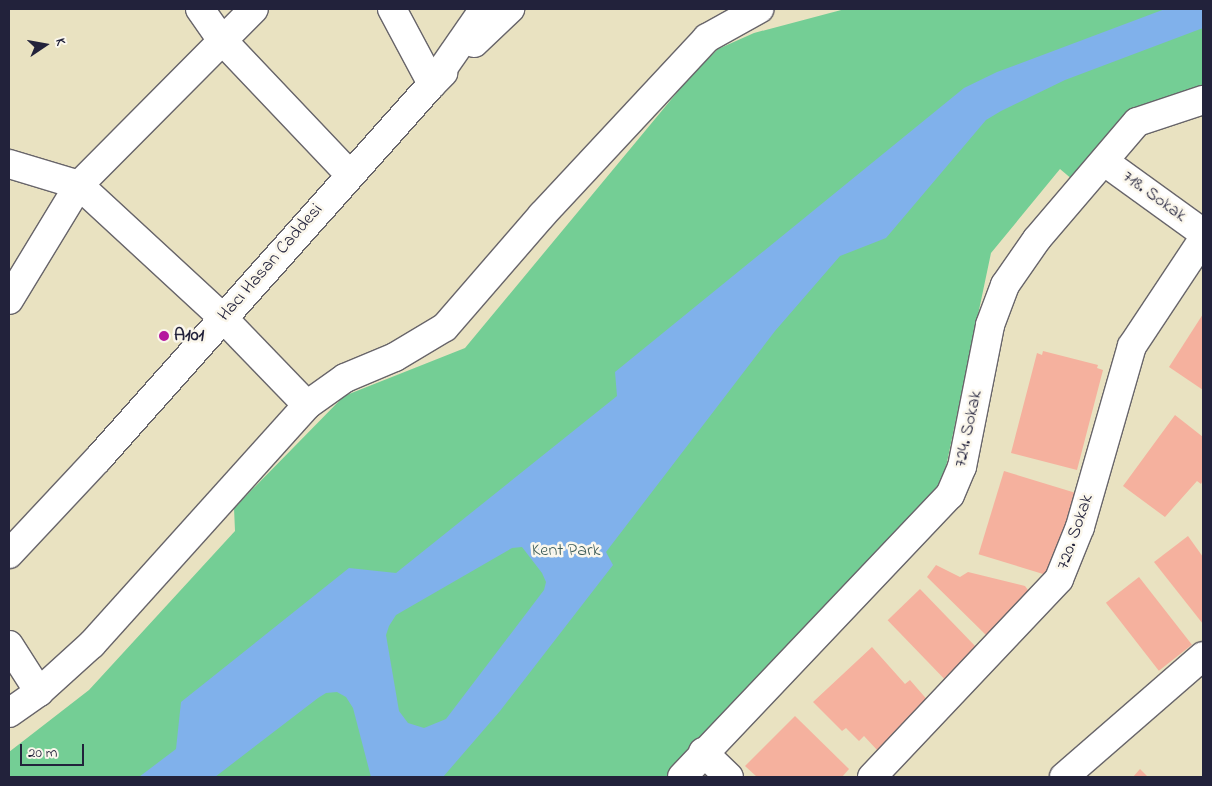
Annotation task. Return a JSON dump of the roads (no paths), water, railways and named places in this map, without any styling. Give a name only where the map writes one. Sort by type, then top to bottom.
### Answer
[{"type":"street","points":[[200,9],[222,40],[350,175]]},
{"type":"street","points":[[9,300],[79,185],[254,9]]},
{"type":"street","points":[[392,9],[432,84],[510,9]]},
{"type":"street","name":"Hacı Hasan Caddesi","points":[[9,554],[432,84],[484,9]]},
{"type":"street","points":[[9,713],[39,692],[92,644],[307,405],[345,378],[396,356],[445,327],[542,215],[707,38],[759,9]]},
{"type":"street","name":"724. Sokak","points":[[682,777],[703,752],[950,495],[962,467],[990,325],[1005,286],[1037,239],[1105,162],[1137,122],[1203,100]]},
{"type":"street","name":"718. Sokak","points":[[1105,162],[1203,233]]},
{"type":"street","points":[[9,164],[79,185],[223,318],[307,405]]},
{"type":"street","name":"720. Sokak","points":[[872,777],[1058,579],[1080,527],[1132,346],[1203,238]]},
{"type":"street","points":[[9,646],[39,692]]},
{"type":"street","points":[[1064,777],[1203,656]]},
{"type":"street","points":[[703,752],[729,777]]},
{"type":"water","points":[[1165,9],[1203,9],[1203,28],[1065,80],[986,120],[886,238],[840,256],[775,331],[606,552],[613,565],[500,711],[443,777],[371,777],[353,708],[346,697],[337,692],[326,693],[318,698],[215,777],[139,777],[176,749],[181,702],[349,568],[396,573],[617,396],[615,372],[964,88],[997,72]],"holes":[[[522,547],[542,573],[546,582],[544,590],[446,719],[424,728],[408,723],[399,711],[386,635],[396,615],[512,548]]]},
{"type":"place","name":"A101","points":[[164,336]]},
{"type":"park label","name":"Kent Park","points":[[566,551]]}]
